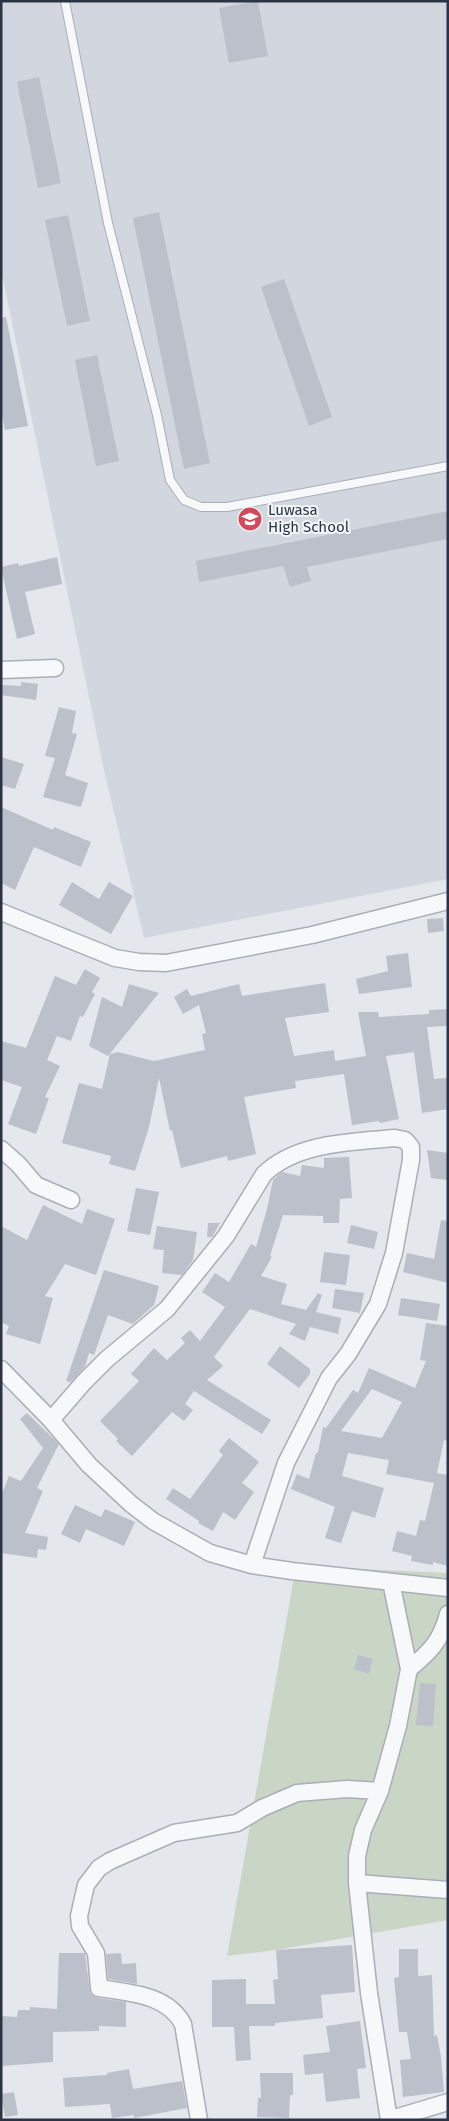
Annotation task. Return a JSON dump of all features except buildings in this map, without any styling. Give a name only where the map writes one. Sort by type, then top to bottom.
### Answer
[{"type":"street","points":[[1,670],[55,668]]},
{"type":"street","points":[[1,912],[115,958],[139,962],[166,963],[312,934],[448,902]]},
{"type":"street","points":[[51,1420],[84,1382],[167,1309],[226,1236],[264,1174],[273,1166],[295,1155],[332,1144],[395,1138],[405,1140],[411,1147],[411,1160],[394,1253],[378,1304],[348,1354],[329,1378],[286,1463],[252,1565]]},
{"type":"street","points":[[1,1150],[18,1164],[36,1185],[71,1200]]},
{"type":"street","points":[[1,1369],[51,1420],[89,1465],[131,1504],[153,1521],[210,1553],[252,1565],[448,1588]]},
{"type":"street","points":[[391,1582],[409,1669],[398,1726],[380,1791],[362,1830],[357,1856],[357,1883],[369,1993],[388,2120],[448,2102]]},
{"type":"street","points":[[409,1669],[426,1655],[440,1638],[448,1614]]},
{"type":"street","points":[[199,2120],[183,2024],[180,2018],[148,1996],[99,1988],[96,1953],[80,1926],[79,1916],[86,1885],[99,1868],[110,1861],[174,1833],[237,1823],[262,1808],[297,1792],[347,1789],[380,1791]]},
{"type":"street","points":[[357,1883],[448,1890]]},
{"type":"lane","points":[[65,1],[108,223],[157,415],[170,480],[184,500],[201,507],[227,508],[448,466]]},
{"type":"shaded area","name":"Luwasa High School","points":[[1,1],[448,1],[448,879],[144,938],[104,770],[1,269]]},
{"type":"green space","points":[[296,1566],[448,1573],[448,1920],[276,1950],[227,1956]]},
{"type":"place","name":"Luwasa High School","points":[[250,519]]}]
